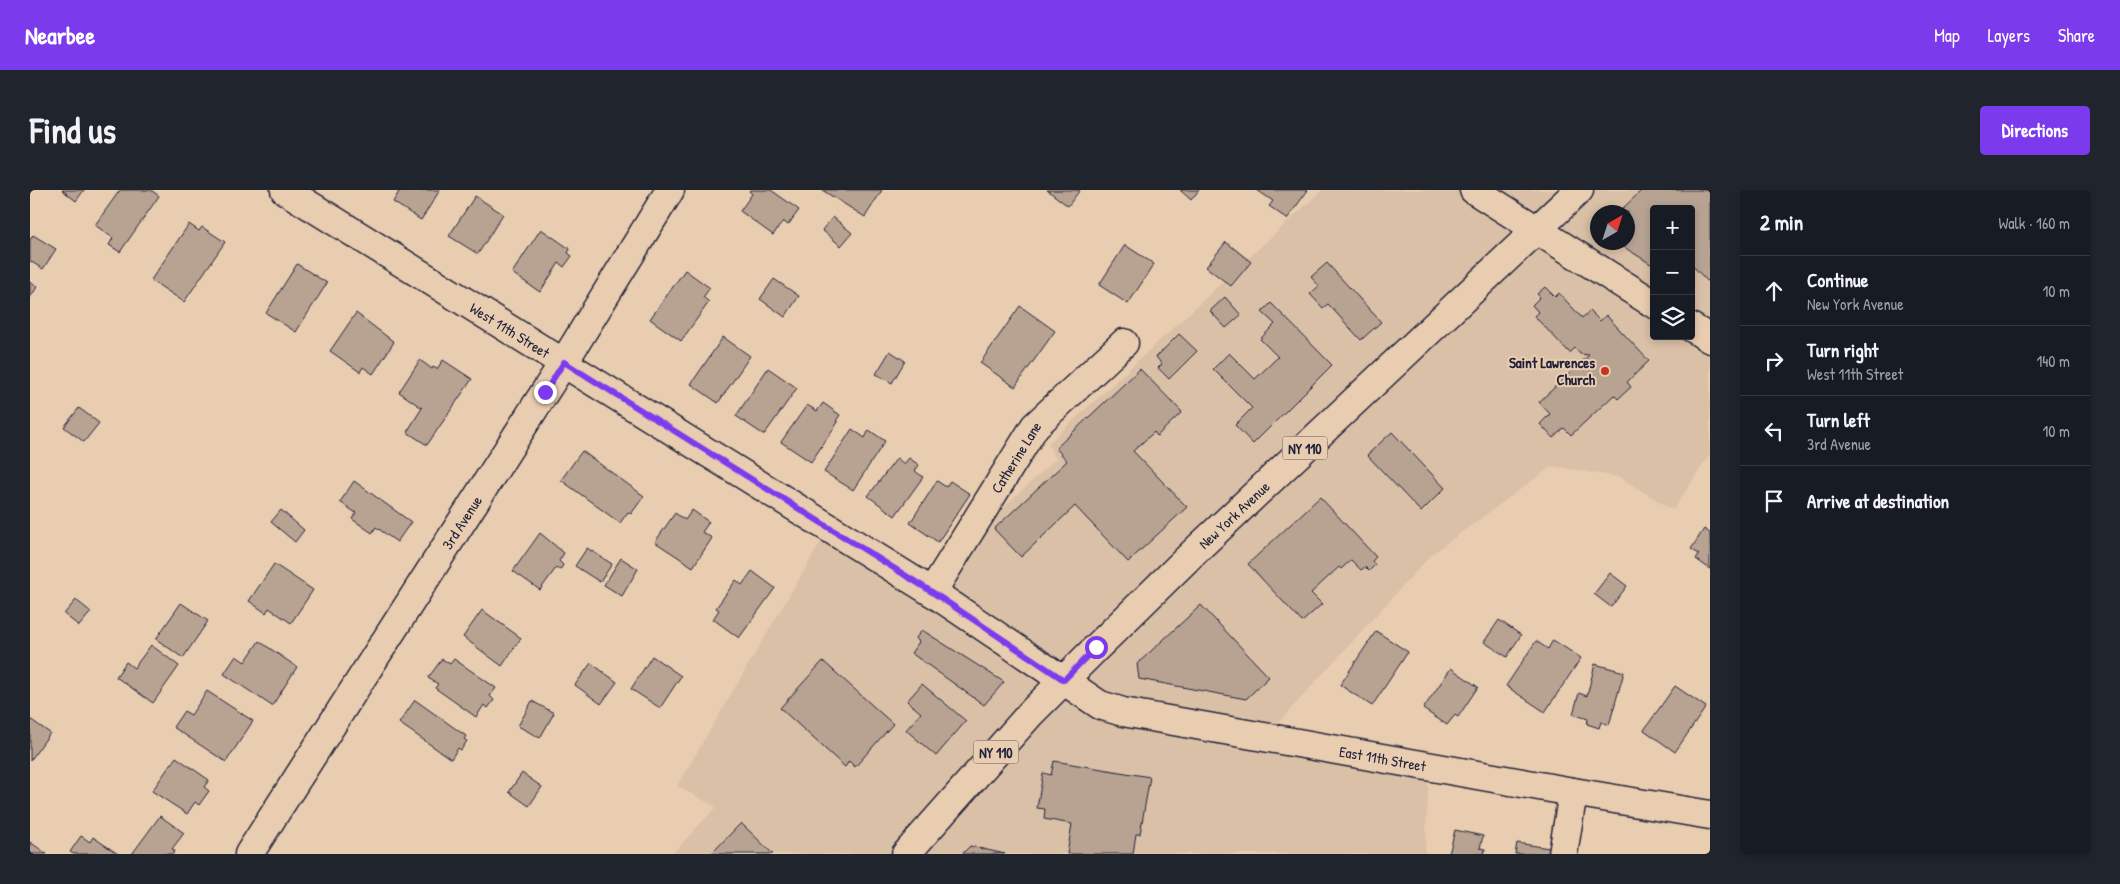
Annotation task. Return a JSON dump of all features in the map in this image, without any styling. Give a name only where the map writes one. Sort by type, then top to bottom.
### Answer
[{"type":"street","name":"West 11th Street","points":[[285,190],[932,592],[1064,680]]},
{"type":"street","name":"3rd Avenue","points":[[249,854],[564,362],[670,190]]},
{"type":"street","points":[[1474,190],[1650,301]]},
{"type":"street","name":"New York Avenue","points":[[906,854],[1031,713],[1064,680],[1194,552],[1579,190]]},
{"type":"street","points":[[1695,330],[1710,339]]},
{"type":"street","name":"Catherine Lane","points":[[932,592],[1035,426],[1124,343]]},
{"type":"street","name":"East 11th Street","points":[[1064,680],[1100,705],[1123,712],[1710,815]]},
{"type":"street","points":[[1563,854],[1573,792]]},
{"type":"shaded area","points":[[1322,190],[1710,190],[1710,454],[1673,510],[1619,477],[1552,466],[1431,555],[1258,745],[1429,772],[1425,854],[672,854],[716,807],[677,786],[832,523],[941,590],[983,526],[1056,459],[1048,444]]},
{"type":"building","points":[[62,190],[84,190],[76,201]]},
{"type":"building","points":[[120,190],[151,190],[159,196],[120,252],[109,245],[113,238],[95,225]]},
{"type":"building","points":[[400,190],[440,190],[421,220],[393,202]]},
{"type":"building","points":[[750,190],[771,190],[799,210],[788,225],[783,221],[773,235],[740,211],[752,194]]},
{"type":"building","points":[[822,190],[882,190],[865,217]]},
{"type":"building","points":[[1047,190],[1080,190],[1068,206]]},
{"type":"building","points":[[1180,190],[1199,190],[1191,200]]},
{"type":"building","points":[[1257,190],[1308,190],[1287,219],[1269,206],[1273,201]]},
{"type":"building","points":[[1642,190],[1710,190],[1710,284],[1695,268],[1695,205],[1650,205],[1650,263],[1629,250],[1635,250],[1635,205],[1626,205]]},
{"type":"building","points":[[475,196],[503,214],[478,254],[449,236]]},
{"type":"building","points":[[833,217],[852,233],[841,246],[822,230]]},
{"type":"building","points":[[189,224],[199,231],[202,227],[225,242],[184,302],[151,280]]},
{"type":"building","points":[[541,229],[570,249],[568,253],[572,256],[564,267],[559,263],[540,292],[512,273]]},
{"type":"building","points":[[33,235],[56,249],[43,269],[30,261],[30,240]]},
{"type":"building","points":[[1226,242],[1251,262],[1231,286],[1206,267]]},
{"type":"building","points":[[1125,245],[1154,264],[1128,304],[1099,285]]},
{"type":"building","points":[[1327,263],[1381,322],[1361,340],[1328,304],[1323,308],[1310,294],[1319,286],[1311,277]]},
{"type":"building","points":[[297,264],[327,283],[296,332],[266,313]]},
{"type":"building","points":[[685,270],[710,288],[703,297],[709,302],[681,341],[650,319]]},
{"type":"building","points":[[774,279],[799,296],[785,317],[760,299]]},
{"type":"building","points":[[30,282],[37,287],[30,298]]},
{"type":"building","name":"Saint Lawrences Church","points":[[1545,287],[1555,297],[1559,293],[1582,318],[1590,311],[1600,321],[1606,315],[1649,361],[1627,382],[1631,387],[1618,399],[1614,395],[1571,435],[1564,428],[1553,438],[1540,424],[1550,414],[1539,402],[1589,355],[1580,354],[1575,348],[1570,353],[1534,316],[1538,312],[1532,305],[1540,297],[1537,294]]},
{"type":"building","points":[[1225,297],[1241,315],[1226,328],[1210,311]]},
{"type":"building","points":[[1271,303],[1332,365],[1253,444],[1235,425],[1252,408],[1213,369],[1229,353],[1255,379],[1278,357],[1260,339],[1275,324],[1262,312]]},
{"type":"building","points":[[1020,306],[1055,331],[1015,387],[980,363]]},
{"type":"building","points":[[356,313],[394,342],[373,374],[363,367],[360,372],[330,351]]},
{"type":"building","points":[[1179,334],[1197,351],[1169,379],[1158,368],[1162,364],[1156,357]]},
{"type":"building","points":[[723,337],[750,356],[718,403],[691,384]]},
{"type":"building","points":[[890,351],[905,361],[892,383],[876,374]]},
{"type":"building","points":[[420,360],[432,369],[433,367],[437,369],[443,360],[472,379],[427,445],[407,432],[422,408],[399,392]]},
{"type":"building","points":[[768,368],[797,388],[764,435],[736,416]]},
{"type":"building","points":[[1140,369],[1182,412],[1157,436],[1154,432],[1133,451],[1187,507],[1128,562],[1075,506],[1021,557],[994,529],[1067,461],[1056,448]]},
{"type":"building","points":[[823,403],[840,415],[836,421],[838,422],[811,462],[781,442],[807,405],[817,411]]},
{"type":"building","points":[[79,408],[99,423],[84,442],[64,427]]},
{"type":"building","points":[[852,429],[865,438],[869,430],[885,441],[853,490],[824,472]]},
{"type":"building","points":[[1392,432],[1445,488],[1421,512],[1367,455]]},
{"type":"building","points":[[582,451],[644,496],[631,514],[628,512],[620,523],[561,480]]},
{"type":"building","points":[[897,458],[904,464],[909,458],[919,465],[915,471],[923,477],[895,516],[868,496]]},
{"type":"building","points":[[354,481],[411,522],[397,542],[376,527],[372,533],[352,519],[356,513],[340,502]]},
{"type":"building","points":[[937,481],[946,487],[950,481],[970,494],[938,542],[910,523]]},
{"type":"building","points":[[1320,497],[1376,557],[1372,561],[1375,565],[1369,571],[1365,567],[1361,570],[1351,560],[1341,569],[1339,567],[1311,593],[1322,604],[1302,622],[1248,564]]},
{"type":"building","points":[[281,510],[304,530],[295,542],[271,522]]},
{"type":"building","points":[[692,510],[709,522],[702,532],[712,538],[693,567],[655,542],[675,513],[685,520]]},
{"type":"building","points":[[1704,529],[1710,533],[1710,569],[1696,559],[1699,554],[1691,549]]},
{"type":"building","points":[[540,533],[564,553],[559,561],[563,565],[560,570],[556,568],[540,590],[513,571]]},
{"type":"building","points":[[587,548],[612,564],[600,582],[575,566]]},
{"type":"building","points":[[621,558],[638,569],[622,596],[604,585]]},
{"type":"building","points":[[274,564],[313,590],[291,623],[269,608],[266,613],[249,601]]},
{"type":"building","points":[[752,571],[775,588],[739,638],[713,619],[719,610],[716,608],[736,580],[742,585]]},
{"type":"building","points":[[1610,573],[1627,586],[1611,607],[1594,594]]},
{"type":"building","points":[[76,600],[91,612],[79,626],[64,614]]},
{"type":"building","points":[[181,603],[208,621],[183,658],[156,639]]},
{"type":"building","points":[[1201,605],[1269,677],[1246,699],[1139,679],[1137,664]]},
{"type":"building","points":[[482,610],[521,638],[502,666],[463,637]]},
{"type":"building","points":[[1499,620],[1521,635],[1507,657],[1484,642]]},
{"type":"building","points":[[922,630],[1004,682],[984,705],[911,653],[919,642],[916,638]]},
{"type":"building","points":[[1376,631],[1408,652],[1372,706],[1340,685]]},
{"type":"building","points":[[1553,640],[1581,658],[1545,712],[1506,686],[1536,641],[1548,649]]},
{"type":"building","points":[[259,641],[297,667],[272,706],[224,674],[236,656],[245,662]]},
{"type":"building","points":[[151,645],[179,666],[153,703],[116,677],[126,662],[134,668]]},
{"type":"building","points":[[652,656],[681,676],[660,708],[631,689]]},
{"type":"building","points":[[442,659],[450,664],[454,659],[496,688],[490,696],[494,700],[488,708],[484,705],[476,717],[435,688],[438,684],[428,678]]},
{"type":"building","points":[[823,661],[893,724],[855,767],[849,761],[845,767],[780,708]]},
{"type":"building","points":[[591,663],[617,682],[601,704],[575,685]]},
{"type":"building","points":[[1595,664],[1624,672],[1609,725],[1601,722],[1599,728],[1587,724],[1588,719],[1573,714],[1579,693],[1587,696]]},
{"type":"building","points":[[1451,668],[1478,687],[1458,717],[1455,715],[1447,725],[1423,709]]},
{"type":"building","points":[[922,684],[966,721],[936,756],[906,730],[921,713],[907,701]]},
{"type":"building","points":[[1675,686],[1706,707],[1675,752],[1644,730]]},
{"type":"building","points":[[207,691],[253,721],[226,762],[173,727],[184,711],[191,715]]},
{"type":"building","points":[[415,700],[466,736],[464,739],[467,741],[461,750],[458,748],[451,759],[399,723]]},
{"type":"building","points":[[532,701],[554,713],[540,738],[518,726]]},
{"type":"building","points":[[30,719],[50,733],[30,761]]},
{"type":"building","points":[[176,757],[209,780],[204,787],[209,791],[199,805],[195,802],[187,814],[152,791]]},
{"type":"building","points":[[1054,761],[1150,777],[1140,834],[1136,834],[1133,854],[1067,854],[1072,824],[1044,819],[1045,809],[1037,808],[1043,773],[1051,775]]},
{"type":"building","points":[[522,773],[542,787],[529,806],[509,792]]},
{"type":"building","points":[[160,816],[184,833],[172,849],[175,851],[173,854],[132,854]]},
{"type":"building","points":[[741,823],[773,854],[711,854]]},
{"type":"building","points":[[1455,830],[1483,836],[1480,848],[1485,849],[1484,854],[1449,854]]},
{"type":"building","points":[[81,836],[90,842],[93,837],[118,854],[74,854],[70,852]]},
{"type":"building","points":[[30,842],[47,854],[30,854]]},
{"type":"building","points":[[1517,843],[1549,848],[1548,854],[1515,854]]},
{"type":"building","points":[[970,846],[1005,854],[962,854]]},
{"type":"place","name":"Saint Lawrences Church","points":[[1605,371]]},
{"type":"route","points":[[545,392],[564,362],[932,592],[1064,680],[1096,647]]}]
